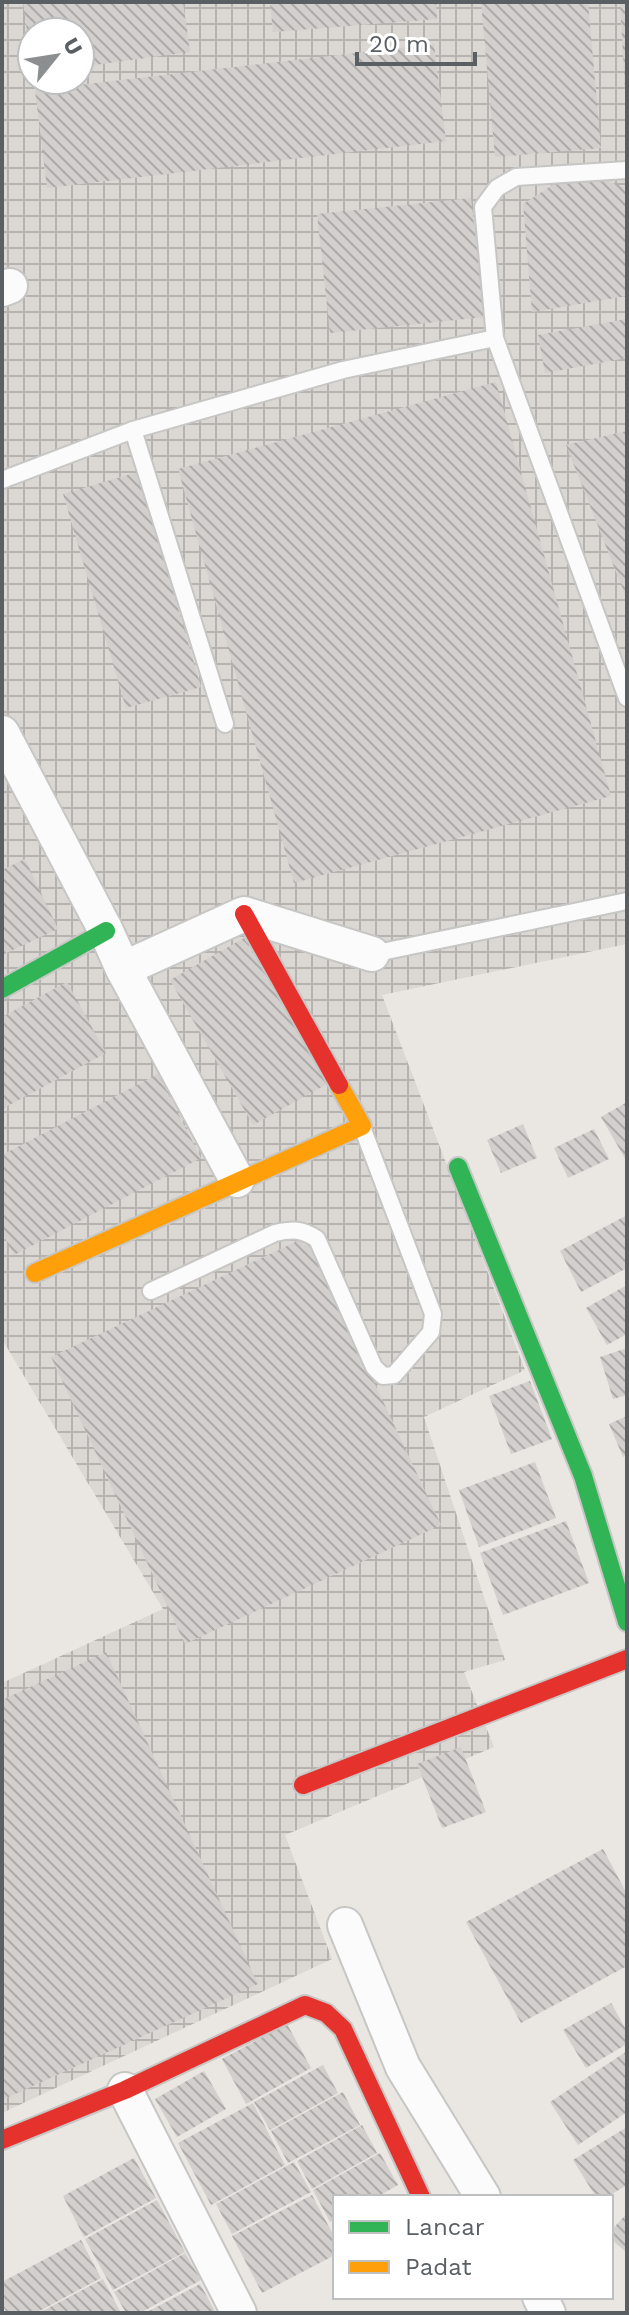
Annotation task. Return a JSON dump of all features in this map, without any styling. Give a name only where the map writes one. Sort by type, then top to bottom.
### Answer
[{"type":"street","points":[[2,733],[123,969],[237,1180]]},
{"type":"street","points":[[123,969],[244,914],[372,954]]},
{"type":"street","points":[[35,1273],[362,1126],[244,914]]},
{"type":"street","points":[[2,989],[106,931]]},
{"type":"street","points":[[458,1167],[583,1476],[627,1622]]},
{"type":"street","points":[[303,1785],[627,1659]]},
{"type":"street","points":[[345,1925],[403,2067],[482,2195]]},
{"type":"street","points":[[2,2140],[125,2090],[305,2005],[326,2013],[343,2029],[420,2195]]},
{"type":"street","points":[[125,2090],[239,2313]]},
{"type":"lane","points":[[627,170],[516,177],[497,188],[483,207],[495,338],[627,698]]},
{"type":"lane","points":[[2,480],[133,430],[343,370],[495,338]]},
{"type":"lane","points":[[133,430],[225,724]]},
{"type":"lane","points":[[372,954],[627,901]]},
{"type":"lane","points":[[151,1291],[275,1233],[293,1229],[305,1231],[317,1239],[374,1367],[383,1376],[394,1375],[431,1332],[433,1314],[362,1126]]},
{"type":"shaded area","points":[[2,2],[627,2],[627,944],[382,995],[525,1370],[424,1417],[505,1660],[464,1672],[494,1747],[285,1835],[332,1959],[2,2113],[2,1683],[163,1609],[2,1339]]},
{"type":"building","points":[[23,2],[183,2],[190,52],[96,65],[96,16],[25,16]]},
{"type":"building","points":[[270,2],[436,2],[437,19],[273,32]]},
{"type":"building","points":[[481,2],[588,2],[601,148],[495,157]]},
{"type":"building","points":[[620,2],[627,2],[627,90],[625,90]]},
{"type":"building","points":[[434,44],[446,141],[47,188],[36,96],[96,96],[96,83]]},
{"type":"building","points":[[605,180],[623,187],[627,197],[627,296],[532,312],[523,204],[559,181]]},
{"type":"building","points":[[471,198],[485,317],[330,333],[317,214]]},
{"type":"building","points":[[627,319],[627,358],[545,373],[538,335]]},
{"type":"building","points":[[496,382],[611,796],[294,883],[178,469]]},
{"type":"building","points":[[627,431],[627,600],[566,445]]},
{"type":"building","points":[[138,472],[201,687],[126,708],[63,494]]},
{"type":"building","points":[[25,859],[58,929],[2,955],[2,870]]},
{"type":"building","points":[[244,938],[327,1084],[253,1125],[170,980]]},
{"type":"building","points":[[67,982],[106,1053],[2,1109],[2,1017]]},
{"type":"building","points":[[158,1074],[201,1158],[14,1255],[2,1233],[2,1155]]},
{"type":"building","points":[[627,1102],[627,1162],[601,1117]]},
{"type":"building","points":[[523,1124],[537,1158],[501,1173],[487,1140]]},
{"type":"building","points":[[594,1129],[609,1159],[568,1178],[554,1148]]},
{"type":"building","points":[[627,1215],[627,1268],[581,1292],[560,1251]]},
{"type":"building","points":[[306,1237],[441,1525],[185,1644],[51,1357]]},
{"type":"building","points":[[627,1285],[627,1334],[607,1345],[586,1308]]},
{"type":"building","points":[[627,1348],[627,1395],[613,1399],[600,1357]]},
{"type":"building","points":[[530,1381],[552,1439],[511,1454],[489,1396]]},
{"type":"building","points":[[627,1416],[627,1455],[623,1457],[609,1424]]},
{"type":"building","points":[[535,1462],[556,1518],[479,1547],[459,1490]]},
{"type":"building","points":[[566,1521],[589,1583],[503,1615],[480,1553]]},
{"type":"building","points":[[106,1652],[258,1984],[2,2100],[2,1700]]},
{"type":"building","points":[[461,1747],[486,1812],[442,1828],[417,1764]]},
{"type":"building","points":[[603,1849],[627,1894],[627,1966],[521,2023],[466,1922]]},
{"type":"building","points":[[611,2003],[627,2031],[627,2044],[586,2068],[563,2030]]},
{"type":"building","points":[[287,2024],[311,2068],[246,2104],[222,2059]]},
{"type":"building","points":[[627,2051],[627,2112],[578,2145],[550,2102]]},
{"type":"building","points":[[323,2065],[338,2093],[270,2130],[254,2102]]},
{"type":"building","points":[[204,2071],[226,2109],[177,2137],[155,2099]]},
{"type":"building","points":[[343,2092],[360,2125],[288,2163],[271,2131]]},
{"type":"building","points":[[253,2103],[285,2165],[211,2205],[178,2143]]},
{"type":"building","points":[[362,2125],[377,2153],[312,2189],[297,2161]]},
{"type":"building","points":[[627,2127],[627,2185],[610,2195],[595,2195],[573,2160]]},
{"type":"building","points":[[380,2153],[398,2185],[380,2195],[333,2195],[333,2220],[330,2222],[313,2190]]},
{"type":"building","points":[[134,2158],[156,2198],[84,2237],[63,2196]]},
{"type":"building","points":[[294,2162],[311,2192],[232,2234],[216,2204]]},
{"type":"building","points":[[312,2195],[333,2234],[333,2256],[262,2293],[232,2236]]},
{"type":"building","points":[[157,2200],[185,2252],[113,2290],[85,2239]]},
{"type":"building","points":[[627,2213],[627,2253],[613,2241],[613,2229]]},
{"type":"building","points":[[81,2240],[101,2278],[36,2313],[7,2313],[2,2305],[2,2282]]},
{"type":"building","points":[[185,2253],[201,2280],[140,2313],[126,2313],[114,2292]]},
{"type":"building","points":[[103,2279],[121,2313],[39,2313]]},
{"type":"building","points":[[200,2284],[216,2313],[145,2313]]},
{"type":"traffic: fast","points":[[2,989],[106,931]]},
{"type":"traffic: fast","points":[[458,1167],[583,1476],[627,1622]]},
{"type":"traffic: slow","points":[[35,1273],[362,1126],[339,1085]]},
{"type":"traffic: jam","points":[[244,914],[339,1085]]},
{"type":"traffic: jam","points":[[303,1785],[627,1659]]},
{"type":"traffic: jam","points":[[2,2140],[125,2090],[305,2005],[326,2013],[343,2029],[420,2195]]}]
